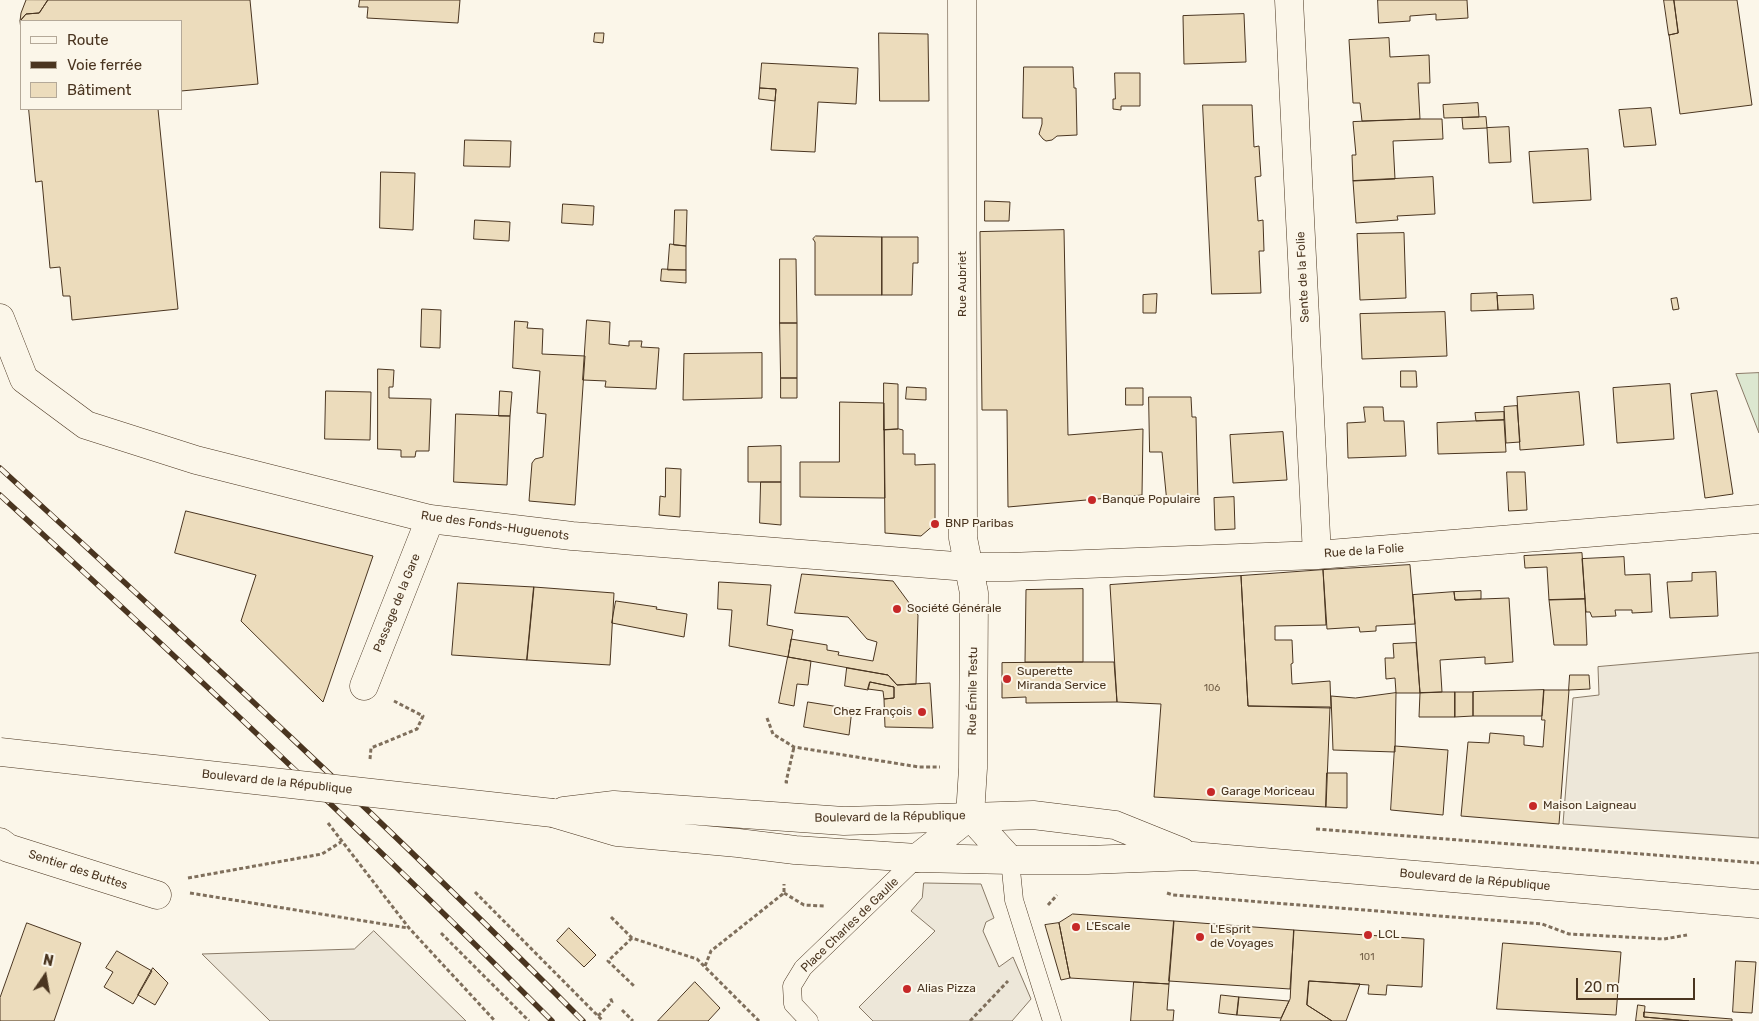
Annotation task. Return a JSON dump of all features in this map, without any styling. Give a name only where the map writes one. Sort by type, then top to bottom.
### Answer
[{"type":"street","name":"Rue Aubriet","points":[[962,0],[963,528],[968,567]]},
{"type":"street","name":"Sente de la Folie","points":[[1288,0],[1317,555]]},
{"type":"street","name":"Rue des Fonds-Huguenots","points":[[0,318],[24,379],[86,425],[196,460],[430,519],[572,536],[968,567]]},
{"type":"street","name":"Passage de la Gare","points":[[364,686],[430,519]]},
{"type":"street","name":"Rue de la Folie","points":[[968,567],[1317,555],[1759,519]]},
{"type":"street","name":"Rue Émile Testu","points":[[968,567],[974,593],[973,768],[970,816]]},
{"type":"street","name":"Boulevard de la République","points":[[0,752],[553,813],[617,832],[738,842],[795,850],[918,858],[1010,860],[1088,860],[1192,856],[1759,904]]},
{"type":"street","name":"Boulevard de la République","points":[[553,813],[614,806],[833,820],[1033,814],[1109,824],[1192,856]]},
{"type":"street","points":[[918,858],[970,816],[1010,860]]},
{"type":"street","name":"Sentier des Buttes","points":[[0,842],[8,848],[157,895]]},
{"type":"lane","name":"Place Charles de Gaulle","points":[[809,1021],[793,1004],[792,986],[803,968],[918,858]]},
{"type":"lane","points":[[1010,860],[1014,900],[1052,1021]]},
{"type":"path","points":[[364,686],[423,716],[417,728],[379,745]]},
{"type":"path","points":[[767,718],[772,734],[794,747],[919,767],[973,768]]},
{"type":"path","points":[[786,782],[794,747]]},
{"type":"path","points":[[1312,829],[1759,863]]},
{"type":"path","points":[[188,878],[322,854],[341,842],[409,928],[496,1021]]},
{"type":"path","points":[[784,884],[784,893]]},
{"type":"path","points":[[475,892],[603,1021]]},
{"type":"path","points":[[1164,892],[1173,895],[1542,924],[1570,934],[1664,939],[1686,934],[1696,935]]},
{"type":"path","points":[[157,895],[189,893],[409,928]]},
{"type":"path","points":[[784,893],[797,902],[804,905],[812,905]]},
{"type":"path","points":[[705,966],[711,951],[784,893]]},
{"type":"path","points":[[611,917],[632,938],[697,959],[759,1021]]},
{"type":"path","points":[[441,933],[529,1021]]},
{"type":"path","points":[[632,938],[608,962],[634,986]]},
{"type":"path","points":[[598,1016],[612,1002],[610,997]]},
{"type":"path","points":[[622,1010],[633,1021]]},
{"type":"green space","points":[[1759,373],[1759,433],[1736,374]]},
{"type":"shaded area","points":[[1759,653],[1759,838],[1563,824],[1573,698],[1599,695],[1598,667]]},
{"type":"shaded area","points":[[924,883],[981,884],[994,918],[986,922],[983,931],[999,967],[1013,957],[1031,999],[1012,1021],[873,1021],[859,1007],[935,931],[911,911],[922,898]]},
{"type":"shaded area","points":[[374,931],[466,1021],[270,1021],[202,954],[354,949]]},
{"type":"building","points":[[26,0],[48,0],[39,13],[26,14],[20,20]]},
{"type":"building","points":[[48,0],[250,0],[258,84],[182,91],[182,20],[21,20],[26,14],[39,13]]},
{"type":"building","points":[[360,0],[460,0],[458,23],[367,18],[368,7],[359,7]]},
{"type":"building","points":[[1378,0],[1467,0],[1468,18],[1436,20],[1436,14],[1410,16],[1410,21],[1379,23]]},
{"type":"building","points":[[1664,0],[1674,0],[1678,33],[1669,35]]},
{"type":"building","points":[[1674,0],[1737,0],[1752,105],[1680,114],[1669,35],[1678,33]]},
{"type":"building","points":[[1244,14],[1246,62],[1184,64],[1183,16]]},
{"type":"building","points":[[595,33],[604,33],[603,43],[594,42]]},
{"type":"building","points":[[879,33],[928,34],[929,101],[880,101]]},
{"type":"building","points":[[1389,38],[1390,57],[1429,55],[1430,83],[1418,83],[1420,119],[1362,121],[1360,103],[1353,103],[1349,40]]},
{"type":"building","points":[[762,63],[858,68],[856,104],[818,102],[815,152],[771,150],[776,89],[760,88]]},
{"type":"building","points":[[1024,67],[1073,67],[1074,88],[1076,88],[1077,135],[1057,136],[1052,140],[1046,141],[1039,134],[1042,118],[1023,118]]},
{"type":"building","points":[[1115,73],[1140,73],[1140,106],[1121,106],[1121,110],[1113,109]]},
{"type":"building","points":[[760,88],[776,89],[775,101],[759,99]]},
{"type":"building","points":[[1478,103],[1479,117],[1444,118],[1443,105]]},
{"type":"building","points":[[1203,105],[1252,105],[1254,147],[1259,146],[1261,176],[1255,177],[1258,221],[1263,220],[1264,251],[1259,251],[1261,293],[1212,294]]},
{"type":"building","points":[[1651,108],[1656,145],[1624,147],[1619,110]]},
{"type":"building","points":[[29,110],[158,110],[178,309],[72,320],[70,296],[63,296],[60,267],[50,268],[42,181],[36,182]]},
{"type":"building","points":[[1486,117],[1487,128],[1463,129],[1462,118]]},
{"type":"building","points":[[1442,119],[1443,139],[1393,141],[1395,179],[1353,181],[1352,155],[1356,155],[1353,122]]},
{"type":"building","points":[[1509,127],[1511,162],[1489,163],[1487,128]]},
{"type":"building","points":[[465,140],[511,141],[510,167],[464,166]]},
{"type":"building","points":[[1588,149],[1591,200],[1533,203],[1529,152]]},
{"type":"building","points":[[381,172],[415,173],[413,230],[380,228]]},
{"type":"building","points":[[1433,177],[1435,214],[1397,216],[1398,220],[1356,223],[1353,181]]},
{"type":"building","points":[[985,201],[1010,202],[1009,221],[985,221]]},
{"type":"building","points":[[563,204],[594,206],[593,225],[562,223]]},
{"type":"building","points":[[675,210],[687,210],[686,246],[674,245]]},
{"type":"building","points":[[475,220],[510,222],[509,241],[474,239]]},
{"type":"building","points":[[1064,230],[1068,435],[1143,429],[1142,495],[1008,507],[1007,410],[982,410],[980,232]]},
{"type":"building","points":[[1404,233],[1406,298],[1360,300],[1357,234]]},
{"type":"building","points":[[816,236],[882,237],[882,295],[815,295],[815,242],[813,239]]},
{"type":"building","points":[[882,237],[918,237],[918,263],[913,263],[912,295],[882,295]]},
{"type":"building","points":[[670,244],[686,246],[686,270],[668,270]]},
{"type":"building","points":[[780,259],[796,259],[797,323],[780,323]]},
{"type":"building","points":[[662,269],[686,270],[686,283],[661,281]]},
{"type":"building","points":[[1497,293],[1498,310],[1471,311],[1471,294]]},
{"type":"building","points":[[1157,294],[1156,313],[1143,313],[1143,295]]},
{"type":"building","points":[[1533,295],[1534,309],[1498,310],[1497,296]]},
{"type":"building","points":[[1677,298],[1679,309],[1673,310],[1671,299]]},
{"type":"building","points":[[422,309],[441,310],[440,348],[421,347]]},
{"type":"building","points":[[1445,312],[1447,356],[1362,359],[1360,314]]},
{"type":"building","points":[[587,320],[610,322],[609,344],[629,346],[629,341],[642,341],[641,347],[659,348],[656,389],[605,387],[606,381],[583,380]]},
{"type":"building","points":[[515,321],[528,322],[527,328],[543,329],[542,354],[585,356],[575,505],[529,501],[532,463],[535,459],[543,457],[546,414],[537,413],[540,371],[513,368]]},
{"type":"building","points":[[780,323],[797,323],[797,378],[781,378]]},
{"type":"building","points":[[762,353],[762,398],[683,400],[684,354]]},
{"type":"building","points":[[378,369],[394,370],[393,387],[389,387],[389,398],[431,399],[429,451],[416,451],[415,457],[401,457],[401,450],[378,449]]},
{"type":"building","points":[[1401,371],[1416,371],[1417,387],[1401,387]]},
{"type":"building","points":[[781,378],[797,378],[797,398],[781,398]]},
{"type":"building","points":[[884,383],[898,384],[898,429],[884,430]]},
{"type":"building","points":[[1670,384],[1674,439],[1617,443],[1613,388]]},
{"type":"building","points":[[907,387],[926,388],[926,400],[906,399]]},
{"type":"building","points":[[1126,388],[1143,388],[1143,405],[1126,405]]},
{"type":"building","points":[[326,391],[371,392],[370,440],[325,439]]},
{"type":"building","points":[[500,391],[512,392],[510,416],[499,416]]},
{"type":"building","points":[[1717,391],[1733,494],[1705,498],[1691,394]]},
{"type":"building","points":[[1579,392],[1584,445],[1520,450],[1517,397]]},
{"type":"building","points":[[1149,397],[1191,397],[1192,417],[1196,417],[1198,502],[1167,503],[1162,452],[1150,452]]},
{"type":"building","points":[[840,402],[884,403],[885,498],[800,497],[800,462],[839,462]]},
{"type":"building","points":[[1517,406],[1520,442],[1506,443],[1504,407]]},
{"type":"building","points":[[1364,407],[1383,407],[1384,421],[1404,421],[1406,456],[1348,458],[1347,423],[1365,422]]},
{"type":"building","points":[[1504,412],[1504,420],[1476,421],[1475,413]]},
{"type":"building","points":[[456,414],[510,416],[507,485],[454,482]]},
{"type":"building","points":[[1504,420],[1506,452],[1438,454],[1437,423]]},
{"type":"building","points":[[884,430],[903,430],[903,454],[915,454],[915,465],[935,464],[935,524],[921,536],[885,533]]},
{"type":"building","points":[[1283,432],[1287,480],[1233,483],[1230,435]]},
{"type":"building","points":[[781,446],[781,482],[748,482],[748,447]]},
{"type":"building","points":[[666,468],[681,469],[680,517],[659,515],[660,496],[665,497]]},
{"type":"building","points":[[1507,472],[1525,472],[1527,510],[1509,511]]},
{"type":"building","points":[[761,482],[781,482],[781,525],[760,523]]},
{"type":"building","points":[[1234,497],[1235,529],[1215,530],[1214,498]]},
{"type":"building","points":[[186,511],[373,556],[323,702],[241,621],[256,575],[175,553]]},
{"type":"building","points":[[1582,553],[1585,599],[1549,600],[1547,567],[1525,568],[1524,556]]},
{"type":"building","points":[[1624,557],[1625,575],[1650,574],[1652,612],[1632,613],[1632,610],[1615,610],[1616,616],[1592,617],[1590,612],[1586,612],[1582,559]]},
{"type":"building","points":[[1410,565],[1415,624],[1376,626],[1376,631],[1360,632],[1359,627],[1327,629],[1323,570]]},
{"type":"building","points":[[1323,570],[1326,625],[1275,626],[1275,640],[1292,640],[1292,684],[1330,681],[1331,708],[1248,706],[1241,576]]},
{"type":"building","points":[[1716,572],[1718,616],[1670,618],[1667,582],[1692,581],[1692,573]]},
{"type":"building","points":[[802,574],[893,581],[918,615],[916,684],[897,685],[888,675],[788,657],[791,639],[827,645],[827,650],[839,652],[838,655],[873,661],[877,642],[867,639],[848,617],[795,613]]},
{"type":"building","points":[[1241,576],[1248,706],[1330,707],[1326,807],[1154,797],[1161,704],[1117,702],[1110,585]]},
{"type":"building","points":[[719,582],[771,585],[767,625],[793,630],[788,657],[729,646],[732,610],[718,609]]},
{"type":"building","points":[[458,583],[534,587],[527,660],[452,655]]},
{"type":"building","points":[[534,587],[614,593],[610,665],[527,660]]},
{"type":"building","points":[[1083,589],[1083,662],[1025,662],[1026,590]]},
{"type":"building","points":[[1481,591],[1481,599],[1455,600],[1454,592]]},
{"type":"building","points":[[1454,592],[1455,600],[1509,598],[1513,662],[1485,664],[1485,657],[1440,660],[1442,692],[1420,693],[1413,595]]},
{"type":"building","points":[[1585,599],[1587,645],[1554,645],[1549,600]]},
{"type":"building","points":[[616,601],[687,614],[684,637],[612,623]]},
{"type":"building","points":[[1416,643],[1420,693],[1396,693],[1395,678],[1386,679],[1385,658],[1394,658],[1393,644]]},
{"type":"building","points":[[788,657],[811,661],[808,685],[797,684],[794,706],[779,703]]},
{"type":"building","points":[[1114,662],[1117,702],[1026,703],[1026,697],[1002,698],[1002,663]]},
{"type":"building","points":[[847,668],[888,675],[897,685],[930,683],[933,728],[885,727],[884,699],[894,698],[894,687],[870,682],[868,690],[845,686]]},
{"type":"building","points":[[1570,675],[1589,675],[1590,689],[1569,690]]},
{"type":"building","points":[[870,682],[894,687],[894,698],[884,699],[883,691],[868,689]]},
{"type":"building","points":[[1544,690],[1542,716],[1473,716],[1473,692]]},
{"type":"building","points":[[1544,690],[1569,690],[1559,824],[1461,816],[1468,742],[1489,743],[1490,733],[1524,736],[1524,745],[1543,747],[1545,720],[1542,720]]},
{"type":"building","points":[[1455,692],[1455,717],[1419,717],[1420,693]]},
{"type":"building","points":[[1455,692],[1473,692],[1473,716],[1455,717]]},
{"type":"building","points":[[1396,693],[1395,752],[1333,750],[1331,696],[1355,698]]},
{"type":"building","points":[[808,702],[852,709],[849,735],[804,727]]},
{"type":"building","points":[[1395,746],[1448,750],[1443,815],[1391,810]]},
{"type":"building","points":[[1327,773],[1347,773],[1347,808],[1326,807]]},
{"type":"building","points":[[1073,914],[1174,921],[1169,984],[1070,978],[1059,923]]},
{"type":"building","points":[[1174,921],[1294,930],[1290,989],[1169,981]]},
{"type":"building","points":[[27,923],[81,943],[54,1021],[0,1021],[0,998]]},
{"type":"building","points":[[1059,923],[1070,978],[1061,980],[1045,925]]},
{"type":"building","points":[[569,928],[596,955],[584,967],[557,941]]},
{"type":"building","points":[[1294,930],[1424,939],[1422,987],[1387,985],[1386,995],[1368,994],[1369,985],[1309,981],[1307,1005],[1332,1021],[1280,1021],[1290,999]]},
{"type":"building","points":[[1503,943],[1621,952],[1616,1015],[1497,1009]]},
{"type":"building","points":[[117,951],[152,971],[133,1004],[104,987],[113,972],[106,968]]},
{"type":"building","points":[[1736,961],[1756,962],[1752,1013],[1733,1012]]},
{"type":"building","points":[[153,968],[168,983],[155,1005],[138,995]]},
{"type":"building","points":[[1309,981],[1360,984],[1346,1021],[1332,1021],[1307,1005]]},
{"type":"building","points":[[695,982],[720,1008],[708,1021],[658,1021]]},
{"type":"building","points":[[1134,982],[1169,984],[1167,1010],[1174,1010],[1173,1021],[1131,1021]]},
{"type":"building","points":[[1221,995],[1239,997],[1237,1015],[1219,1013]]},
{"type":"building","points":[[1239,997],[1289,1001],[1281,1018],[1237,1015]]},
{"type":"building","points":[[1638,1005],[1645,1006],[1644,1017],[1689,1021],[1636,1021]]},
{"type":"building","points":[[1644,1012],[1732,1019],[1732,1021],[1689,1021],[1644,1017]]},
{"type":"railway","points":[[0,468],[295,741],[583,1021]]},
{"type":"railway","points":[[0,495],[279,755],[417,887],[552,1021]]},
{"type":"place","name":"Banque Populaire","points":[[1092,500]]},
{"type":"place","name":"BNP Paribas","points":[[935,524]]},
{"type":"place","name":"Société Générale","points":[[897,609]]},
{"type":"place","name":"Superette Miranda Service","points":[[1007,679]]},
{"type":"place","name":"Chez François","points":[[922,712]]},
{"type":"place","name":"Garage Moriceau","points":[[1211,792]]},
{"type":"place","name":"Maison Laigneau","points":[[1533,806]]},
{"type":"place","name":"L'Escale","points":[[1076,927]]},
{"type":"place","name":"LCL","points":[[1368,935]]},
{"type":"place","name":"L'Esprit de Voyages","points":[[1200,937]]},
{"type":"place","name":"Alias Pizza","points":[[907,989]]}]
